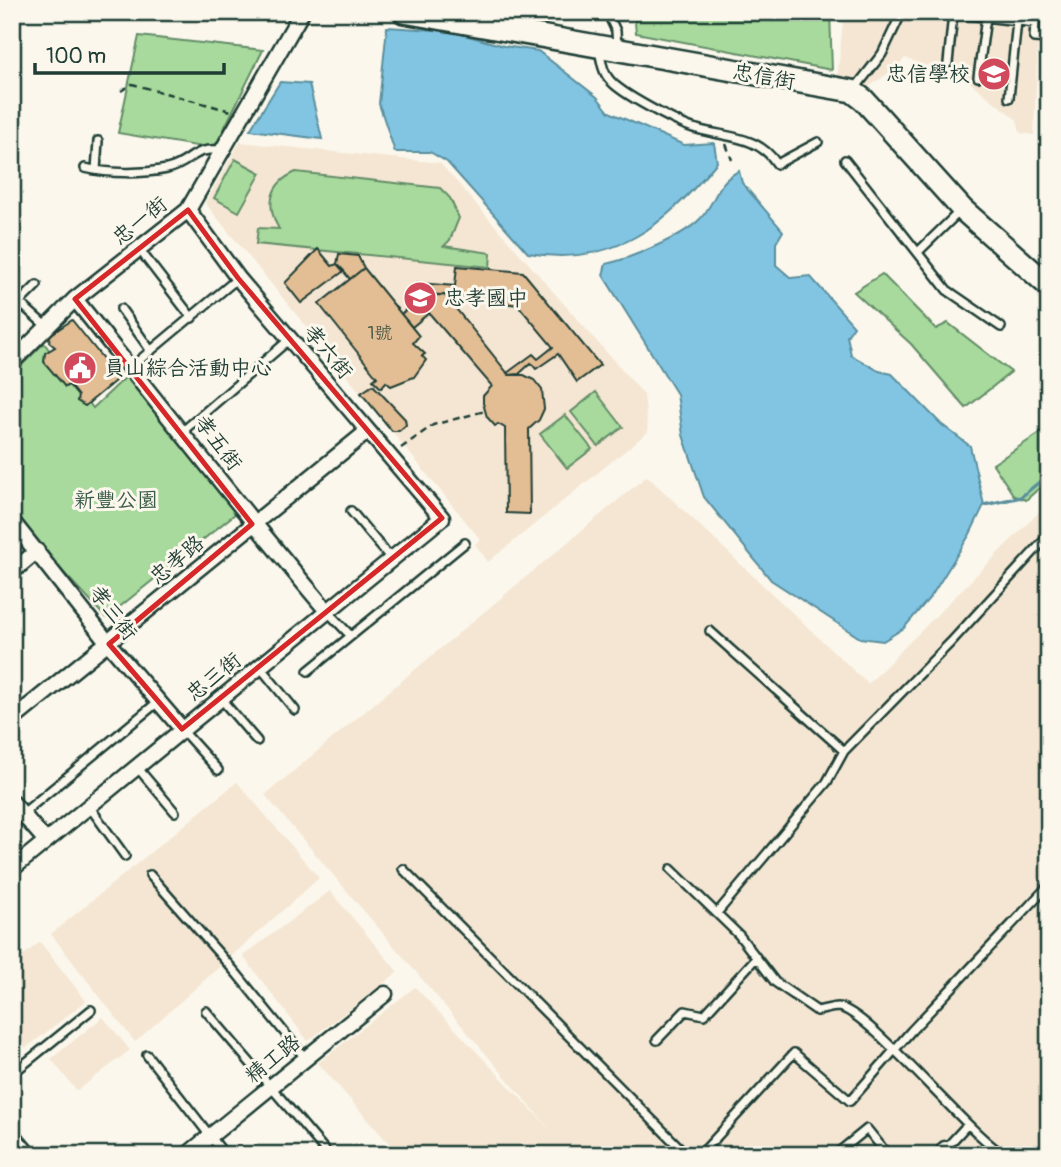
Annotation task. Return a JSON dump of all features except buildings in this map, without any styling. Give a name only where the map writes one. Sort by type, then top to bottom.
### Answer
[{"type":"street","name":"忠一街","points":[[12,362],[75,299],[188,209],[302,12]]},
{"type":"street","name":"忠信街","points":[[404,12],[852,91]]},
{"type":"street","points":[[852,91],[864,100],[961,209],[1049,286]]},
{"type":"street","name":"孝六街","points":[[188,209],[238,278],[442,518]]},
{"type":"street","name":"孝五街","points":[[75,299],[183,431],[252,524],[328,612]]},
{"type":"street","name":"忠孝路","points":[[12,720],[109,644],[368,431]]},
{"type":"street","name":"忠三街","points":[[15,863],[46,841],[442,518]]},
{"type":"street","name":"孝三街","points":[[12,521],[109,644],[182,729]]},
{"type":"street","points":[[12,572],[37,551]]},
{"type":"street","points":[[17,808],[46,841]]},
{"type":"street","name":"精工路","points":[[187,1155],[385,994]]},
{"type":"lane","points":[[607,12],[616,31],[608,47],[607,78],[622,92],[696,129],[746,138],[768,150],[776,164],[818,142]]},
{"type":"lane","points":[[852,91],[882,54],[902,12]]},
{"type":"lane","points":[[942,12],[1035,23],[1034,38],[1049,39]]},
{"type":"lane","points":[[1030,12],[1030,22]]},
{"type":"lane","points":[[948,63],[954,14]]},
{"type":"lane","points":[[978,78],[986,17]]},
{"type":"lane","points":[[1009,98],[1017,21]]},
{"type":"lane","points":[[96,170],[98,141]]},
{"type":"lane","points":[[85,168],[169,169],[204,148],[223,150]]},
{"type":"lane","points":[[845,160],[947,290],[1001,327]]},
{"type":"lane","points":[[918,251],[961,209]]},
{"type":"lane","points":[[139,249],[192,318]]},
{"type":"lane","points":[[130,368],[238,278]]},
{"type":"lane","points":[[12,310],[37,285]]},
{"type":"lane","points":[[20,303],[47,327]]},
{"type":"lane","points":[[121,309],[151,351]]},
{"type":"lane","points":[[183,431],[290,339]]},
{"type":"lane","points":[[351,511],[392,560]]},
{"type":"lane","points":[[717,913],[796,822],[827,782],[844,751],[951,642],[1049,534]]},
{"type":"lane","points":[[308,671],[466,543]]},
{"type":"lane","points":[[328,612],[350,635]]},
{"type":"lane","points":[[710,631],[844,751]]},
{"type":"lane","points":[[260,667],[295,710]]},
{"type":"lane","points":[[220,698],[257,741]]},
{"type":"lane","points":[[17,808],[159,701]]},
{"type":"lane","points":[[182,729],[218,769]]},
{"type":"lane","points":[[136,766],[175,812]]},
{"type":"lane","points":[[89,805],[125,856]]},
{"type":"lane","points":[[403,869],[687,1155]]},
{"type":"lane","points":[[671,869],[717,913],[775,982],[817,1011],[839,1007],[867,1021],[967,1125],[1004,1155]]},
{"type":"lane","points":[[150,875],[237,974],[306,1060]]},
{"type":"lane","points":[[700,1155],[793,1053],[850,1101],[1049,885]]},
{"type":"lane","points":[[657,1040],[685,1011],[704,1015],[756,958]]},
{"type":"lane","points":[[12,1074],[91,1010]]},
{"type":"lane","points":[[206,1011],[329,1155]]},
{"type":"lane","points":[[147,1055],[225,1155]]},
{"type":"lane","points":[[949,1152],[967,1125]]},
{"type":"lane","points":[[835,1155],[867,1129],[888,1155]]},
{"type":"lane","points":[[1037,1155],[1049,1149]]},
{"type":"path","points":[[121,91],[132,84],[243,114]]},
{"type":"path","points":[[390,457],[433,425],[485,411]]},
{"type":"highlighted area","points":[[188,210],[238,278],[442,518],[182,729],[109,644],[252,524],[75,299]]},
{"type":"shaded area","name":"忠信學校","points":[[844,12],[1039,12],[1034,135],[1020,133],[1017,120],[967,80],[905,58],[896,68],[864,90],[837,81]]},
{"type":"shaded area","name":"忠孝國中","points":[[240,142],[440,163],[644,395],[648,432],[488,562],[475,544],[480,539],[205,203]]},
{"type":"shaded area","points":[[647,476],[868,684],[1049,502],[1049,1155],[399,1155],[318,1063],[415,987],[549,1128],[265,795]]},
{"type":"shaded area","points":[[237,782],[319,878],[135,1042],[51,934]]},
{"type":"shaded area","points":[[330,891],[398,972],[308,1041],[243,956]]},
{"type":"shaded area","points":[[40,942],[86,1001],[26,1048],[12,1031],[12,964]]},
{"type":"shaded area","points":[[103,1017],[130,1050],[77,1091],[51,1059]]},
{"type":"green space","points":[[634,12],[830,12],[832,70],[636,33]]},
{"type":"green space","points":[[139,36],[263,50],[214,149],[118,133]]},
{"type":"green space","points":[[235,159],[261,173],[239,212],[214,198]]},
{"type":"green space","points":[[296,172],[440,188],[450,198],[459,218],[450,240],[444,246],[491,253],[490,267],[256,244],[258,228],[279,229],[272,212],[272,196],[280,182]]},
{"type":"green space","points":[[882,274],[936,329],[948,323],[1011,372],[966,408],[911,344],[854,292]]},
{"type":"green space","name":"新豐公園","points":[[44,343],[93,408],[127,376],[236,513],[106,618],[38,545],[12,511],[12,375]]},
{"type":"green space","points":[[596,392],[623,427],[598,446],[571,412]]},
{"type":"green space","points":[[565,415],[592,449],[567,468],[540,434]]},
{"type":"green space","points":[[1049,427],[1049,479],[1026,500],[1014,496],[993,464]]},
{"type":"water","points":[[387,27],[450,31],[504,46],[538,51],[597,97],[609,112],[684,145],[714,143],[717,162],[678,205],[636,237],[587,254],[559,256],[528,253],[447,162],[430,152],[395,152],[379,104]]},
{"type":"water","points":[[280,82],[309,84],[322,139],[250,130]]},
{"type":"water","points":[[739,171],[742,183],[783,231],[776,243],[776,265],[791,278],[810,276],[854,326],[847,336],[851,355],[879,371],[892,374],[941,424],[970,446],[984,505],[970,534],[932,595],[904,628],[883,641],[860,638],[771,580],[704,497],[683,435],[677,394],[603,275],[606,264],[655,246],[691,227],[705,214],[725,181]]},
{"type":"waterway","points":[[984,505],[1021,497],[1049,474]]},
{"type":"place","name":"忠信學校","points":[[994,74]]},
{"type":"place","name":"忠孝國中","points":[[420,298]]},
{"type":"place","name":"員山綜合活動中心","points":[[80,368]]}]
